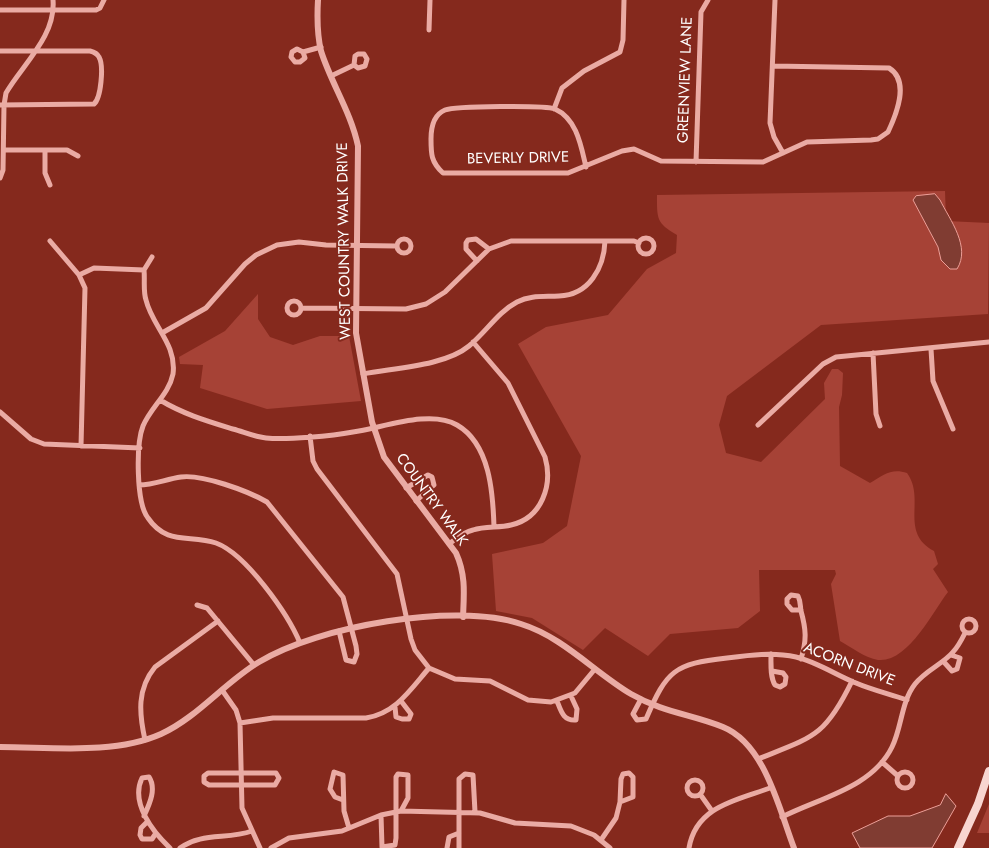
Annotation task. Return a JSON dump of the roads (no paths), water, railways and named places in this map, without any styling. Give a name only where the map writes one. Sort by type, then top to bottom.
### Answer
[{"type":"main road","points":[[958,848],[978,804],[989,771]]},
{"type":"street","points":[[0,178],[3,170],[4,150],[2,105],[6,93],[46,33],[54,0]]},
{"type":"street","points":[[0,10],[96,10],[100,8],[104,0]]},
{"type":"street","name":"WEST COUNTRY WALK DRIVE","points":[[318,0],[321,47],[331,76],[353,126],[358,146],[356,333],[374,428]]},
{"type":"street","points":[[430,0],[430,30]]},
{"type":"street","points":[[586,167],[576,131],[568,120],[554,109],[562,88],[584,71],[620,52],[623,40],[624,0]]},
{"type":"street","name":"GREENVIEW LANE","points":[[696,162],[701,12],[708,0]]},
{"type":"street","points":[[774,0],[770,124],[774,137],[783,153]]},
{"type":"street","points":[[303,52],[321,47]]},
{"type":"street","points":[[0,51],[90,51],[99,57],[100,96],[98,101],[88,105],[2,105]]},
{"type":"street","points":[[331,76],[354,65]]},
{"type":"street","name":"BEVERLY DRIVE","points":[[554,109],[461,107],[443,110],[431,125],[430,156],[435,165],[443,172],[568,173],[622,151],[634,149],[662,162],[763,162],[807,142],[874,140],[886,135],[892,125],[901,83],[896,74],[889,68],[773,66]]},
{"type":"street","points":[[4,150],[67,150],[78,156]]},
{"type":"street","points":[[45,150],[45,173],[50,185]]},
{"type":"street","points":[[477,261],[466,249],[468,240],[476,239],[489,249]]},
{"type":"street","points":[[50,241],[79,275],[82,280],[85,296],[81,446]]},
{"type":"street","points":[[302,308],[406,309],[426,304],[445,292],[489,249],[511,241],[634,241],[639,243]]},
{"type":"street","points":[[363,374],[451,356],[473,342],[506,310],[519,301],[536,296],[567,296],[581,290],[595,276],[601,266],[605,241]]},
{"type":"street","points":[[162,333],[206,308],[245,264],[268,248],[288,242],[396,246]]},
{"type":"street","points":[[152,257],[144,270],[146,301],[172,355],[173,364],[171,381],[142,427],[139,485],[142,509],[159,530],[173,537],[216,543],[241,559],[288,618],[300,643]]},
{"type":"street","points":[[79,275],[94,268],[144,270]]},
{"type":"street","points":[[449,544],[474,529],[519,522],[536,510],[548,486],[548,466],[508,383],[473,342]]},
{"type":"street","points":[[758,425],[829,360],[844,355],[932,349],[989,342]]},
{"type":"street","points":[[932,349],[933,381],[954,428]]},
{"type":"street","points":[[873,353],[876,414],[880,426]]},
{"type":"street","points":[[160,400],[184,413],[258,436],[273,438],[353,433],[418,420],[439,419],[457,425],[468,433],[475,442],[486,465],[493,504],[494,527]]},
{"type":"street","points":[[0,412],[31,439],[44,444],[140,448]]},
{"type":"street","name":"COUNTRY WALK","points":[[374,428],[384,457],[456,553],[463,571],[463,617]]},
{"type":"street","points":[[310,436],[311,452],[317,470],[397,574],[415,650],[429,668],[454,678],[490,681],[528,700],[538,702],[557,701],[571,696],[595,669]]},
{"type":"street","points":[[406,488],[423,477],[432,476],[434,485],[416,501]]},
{"type":"street","points":[[139,485],[157,484],[174,478],[189,477],[253,494],[267,502],[338,589],[346,604],[356,646],[357,654],[354,662],[346,660],[339,631]]},
{"type":"street","points":[[800,610],[792,610],[787,604],[787,598],[791,595],[798,596],[801,602],[800,610],[806,635],[801,659]]},
{"type":"street","points":[[197,605],[207,608],[254,666]]},
{"type":"street","points":[[0,747],[115,747],[145,740],[173,728],[254,666],[300,643],[339,631],[437,615],[507,620],[546,634],[595,669],[652,705],[724,728],[748,744],[758,759],[782,817],[791,847]]},
{"type":"street","points":[[145,740],[140,700],[148,676],[155,667],[218,620]]},
{"type":"street","points":[[782,817],[853,785],[882,762],[898,734],[907,700],[922,677],[951,655],[965,632]]},
{"type":"street","points":[[771,654],[772,671]]},
{"type":"street","name":"ACORN DRIVE","points":[[641,699],[633,714],[637,720],[646,719],[665,681],[683,665],[699,661],[771,654],[801,659],[852,682],[907,700]]},
{"type":"street","points":[[942,661],[952,670],[957,669],[960,658],[951,655]]},
{"type":"street","points":[[240,723],[273,718],[366,718],[378,716],[395,707],[429,668]]},
{"type":"street","points":[[758,759],[804,740],[824,727],[838,710],[852,682]]},
{"type":"street","points":[[222,690],[236,710],[240,723],[242,808],[260,848]]},
{"type":"street","points":[[557,701],[563,717],[569,721],[576,720],[577,709],[571,696]]},
{"type":"street","points":[[395,707],[396,717],[409,718],[411,714],[401,701]]},
{"type":"street","points":[[882,762],[898,776]]},
{"type":"street","points":[[343,800],[335,797],[330,789],[334,772],[343,775],[343,800],[345,817],[349,828]]},
{"type":"street","points":[[208,773],[276,773],[279,778],[278,784],[275,785],[241,786],[209,785],[205,784],[204,779],[208,773]]},
{"type":"street","points":[[601,840],[616,818],[620,802],[621,779],[623,774],[629,773],[633,777],[633,797],[620,802]]},
{"type":"street","points":[[382,815],[382,847],[396,844],[398,811],[396,778],[398,774],[408,775],[408,798],[398,811]]},
{"type":"street","points":[[459,848],[459,779],[463,775],[473,775],[475,812]]},
{"type":"street","points":[[144,816],[153,791],[152,782],[149,777],[142,778],[139,784],[144,816],[170,848]]},
{"type":"street","points":[[689,848],[696,828],[712,811],[730,800],[770,788]]},
{"type":"street","points":[[700,794],[712,811]]},
{"type":"street","points":[[271,848],[290,838],[327,834],[398,811],[475,812],[515,823],[571,826],[588,831],[610,848]]},
{"type":"street","points":[[147,822],[141,828],[140,835],[142,839],[152,839],[156,833]]},
{"type":"street","points":[[180,848],[199,838],[237,837],[252,831]]},
{"type":"street","points":[[447,848],[449,837],[459,833]]}]
